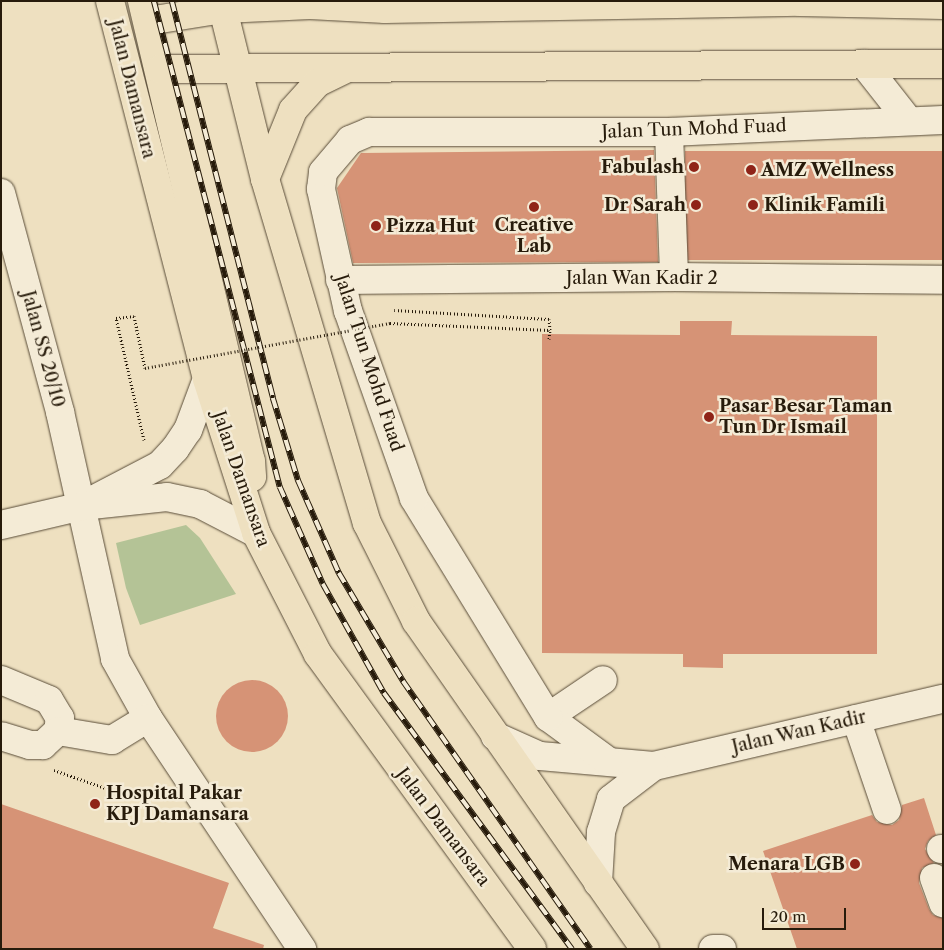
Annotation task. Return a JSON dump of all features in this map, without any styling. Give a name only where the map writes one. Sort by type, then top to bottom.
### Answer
[{"type":"main road","name":"Jalan Damansara","points":[[110,1],[207,379],[256,533],[318,654],[532,949]]},
{"type":"main road","points":[[256,533],[251,461],[160,68],[145,11],[222,5],[303,3],[385,5],[800,2],[943,5]]},
{"type":"main road","points":[[222,5],[235,66],[265,179],[367,523],[416,622],[644,949]]},
{"type":"main road","points":[[160,68],[235,66],[943,64]]},
{"type":"main road","points":[[265,179],[293,110],[317,83],[350,67]]},
{"type":"street","points":[[864,64],[908,120]]},
{"type":"street","name":"Jalan Tun Mohd Fuad","points":[[608,761],[548,717],[414,498],[340,280],[320,189],[324,172],[350,140],[369,132],[670,132],[908,120],[943,120]]},
{"type":"street","points":[[670,132],[674,277]]},
{"type":"street","name":"Jalan SS 20/10","points":[[1,192],[82,506],[115,659],[148,718],[302,949]]},
{"type":"street","name":"Jalan Wan Kadir 2","points":[[340,280],[674,277],[943,280]]},
{"type":"street","points":[[82,506],[151,469],[175,449],[188,430],[207,379]]},
{"type":"street","points":[[1,525],[82,506],[167,497],[200,504],[256,533]]},
{"type":"street","points":[[1,680],[49,700],[60,718],[58,731],[52,740],[43,745],[30,745],[1,736]]},
{"type":"street","points":[[548,717],[603,680]]},
{"type":"street","name":"Jalan Wan Kadir","points":[[495,736],[540,756],[654,766],[943,699]]},
{"type":"street","points":[[58,731],[112,740],[148,718]]},
{"type":"street","points":[[856,718],[887,810]]},
{"type":"street","name":"Jalan Wan Kadir","points":[[598,883],[601,832],[611,799],[654,766]]},
{"type":"street","points":[[934,878],[943,903]]},
{"type":"street","points":[[713,949],[722,949]]},
{"type":"path","points":[[390,310],[549,319],[549,339]]},
{"type":"path","points":[[151,469],[116,318],[134,316],[144,368],[390,323],[550,330]]},
{"type":"path","points":[[50,768],[131,797],[172,789]]},
{"type":"green space","points":[[186,525],[200,538],[236,594],[140,625],[126,588],[116,543]]},
{"type":"building","points":[[654,150],[658,262],[353,263],[337,188],[361,153]]},
{"type":"building","points":[[685,151],[943,151],[943,260],[685,260]]},
{"type":"building","name":"Pasar Besar Taman Tun Dr Ismail","points":[[680,321],[732,321],[731,335],[877,336],[877,654],[723,654],[723,668],[683,667],[683,654],[542,653],[542,334],[680,335]]},
{"type":"building","points":[[259,680],[278,690],[286,702],[288,716],[286,730],[278,742],[266,750],[245,752],[226,742],[218,730],[216,709],[226,690],[238,682]]},
{"type":"building","name":"Menara LGB","points":[[924,798],[936,835],[928,841],[925,849],[934,863],[922,868],[919,883],[933,915],[943,918],[943,949],[797,949],[763,851],[872,815],[877,822],[892,825],[899,820],[902,805]]},
{"type":"building","points":[[1,804],[229,883],[213,928],[264,945],[263,949],[1,949]]},
{"type":"railway","points":[[154,1],[280,487],[323,584],[384,693],[572,949]]},
{"type":"railway","points":[[172,1],[273,398],[298,480],[339,573],[403,681],[591,949]]},
{"type":"place","name":"Fabulash","points":[[694,167]]},
{"type":"place","name":"AMZ Wellness","points":[[751,170]]},
{"type":"place","name":"Dr Sarah","points":[[696,205]]},
{"type":"place","name":"Klinik Famili","points":[[753,205]]},
{"type":"place","name":"Creative Lab","points":[[534,207]]},
{"type":"place","name":"Pizza Hut","points":[[376,226]]},
{"type":"place","name":"Pasar Besar Taman Tun Dr Ismail","points":[[709,417]]},
{"type":"place","name":"Hospital Pakar KPJ Damansara","points":[[95,804]]},
{"type":"place","name":"Menara LGB","points":[[855,864]]}]
